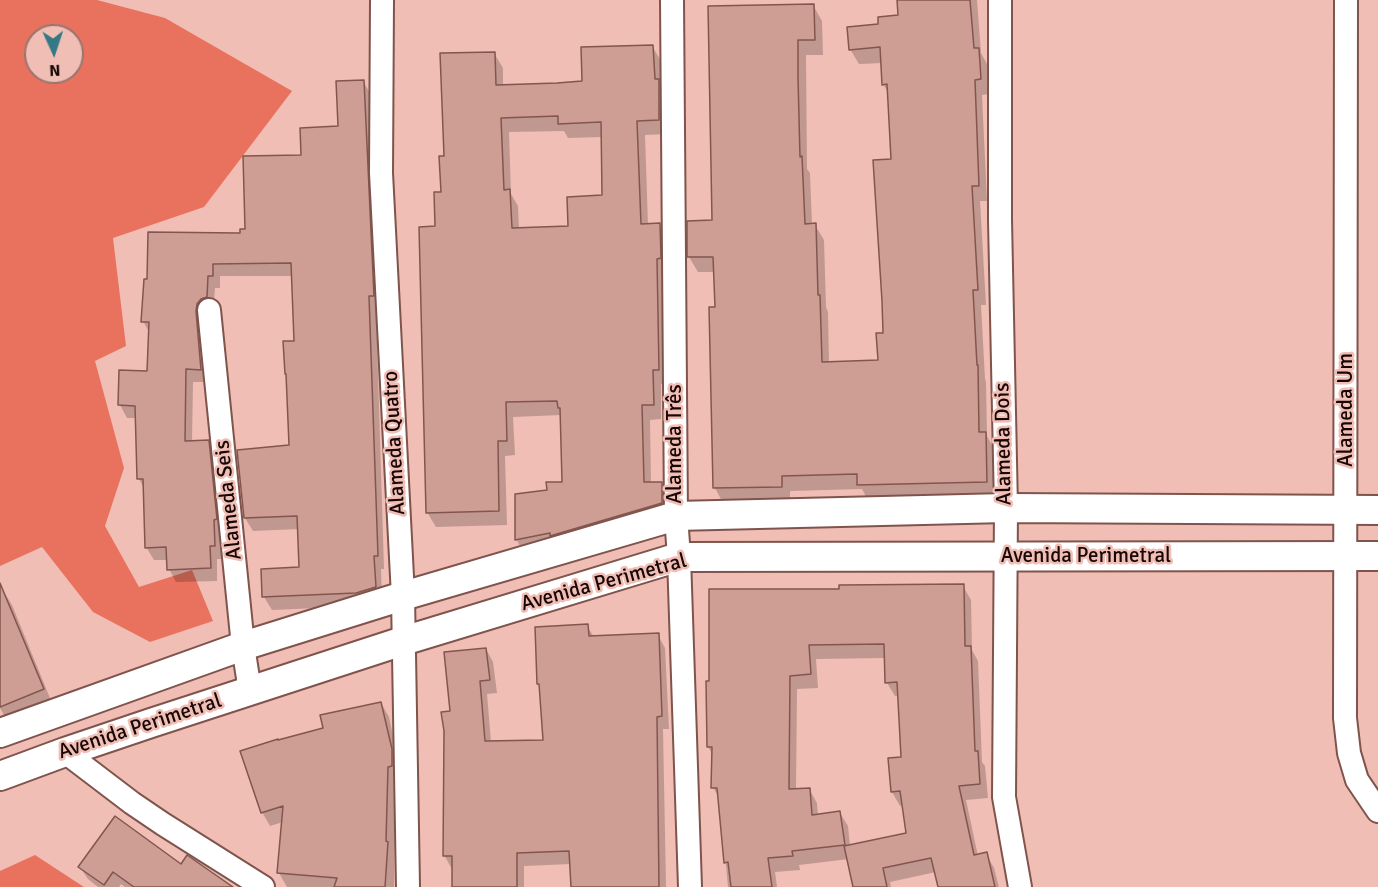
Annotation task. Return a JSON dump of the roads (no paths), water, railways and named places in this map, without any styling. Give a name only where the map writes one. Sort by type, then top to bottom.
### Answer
[{"type":"street","name":"Alameda Quatro","points":[[382,0],[381,173],[403,596],[408,887]]},
{"type":"street","name":"Alameda Três","points":[[672,0],[676,516],[690,887]]},
{"type":"street","name":"Alameda Dois","points":[[1000,0],[1000,220],[1006,508],[1004,797],[1020,887]]},
{"type":"street","name":"Alameda Um","points":[[1346,0],[1345,718],[1357,780],[1378,811]]},
{"type":"street","name":"Alameda Seis","points":[[209,310],[243,646],[250,691]]},
{"type":"street","name":"Avenida Perimetral","points":[[0,733],[243,646],[403,596],[676,516],[1006,508],[1378,510]]},
{"type":"street","name":"Avenida Perimetral","points":[[0,776],[64,752],[403,641],[679,557],[1378,556]]},
{"type":"street","points":[[139,683],[151,723]]},
{"type":"street","points":[[64,752],[132,803],[263,887]]}]
